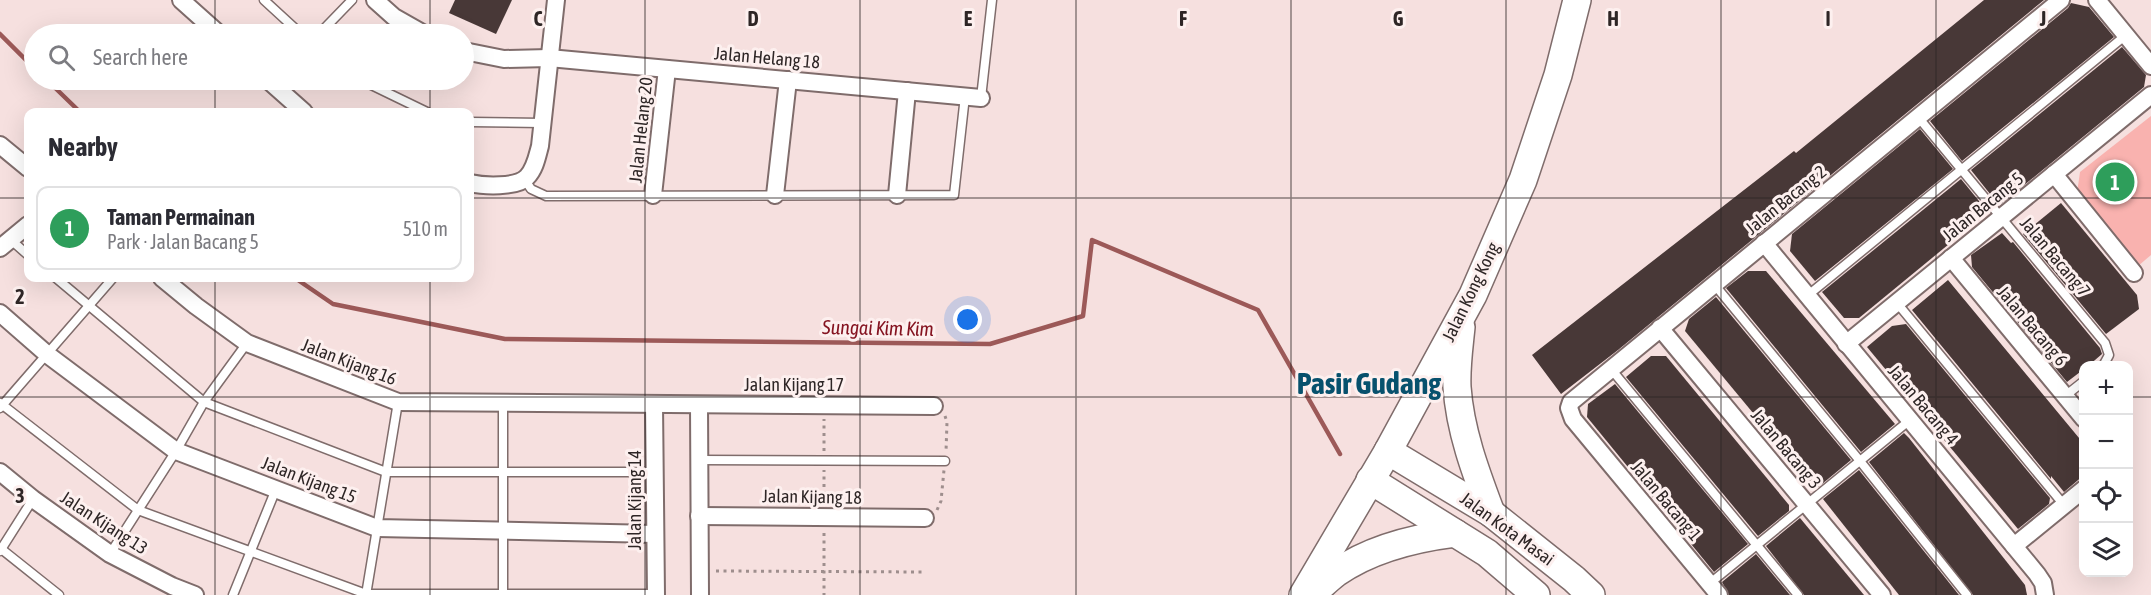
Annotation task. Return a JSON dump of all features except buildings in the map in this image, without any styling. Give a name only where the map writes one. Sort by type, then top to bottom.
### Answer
[{"type":"main road","name":"Jalan Kong Kong","points":[[1303,595],[1388,451],[1473,295],[1523,180],[1558,75],[1577,0]]},
{"type":"main road","points":[[1462,314],[1457,359],[1457,388],[1461,416],[1478,480],[1491,513]]},
{"type":"main road","name":"Jalan Kota Masai","points":[[1388,451],[1491,513],[1591,595]]},
{"type":"main road","name":"Jalan Kota Masai","points":[[1370,480],[1487,553],[1536,595]]},
{"type":"main road","points":[[1311,595],[1336,573],[1355,562],[1391,547],[1424,537],[1455,533]]},
{"type":"street","points":[[181,0],[208,24]]},
{"type":"street","points":[[375,0],[394,17],[406,24]]},
{"type":"street","points":[[474,183],[508,185],[525,180],[534,167],[540,146],[556,0]]},
{"type":"street","points":[[2097,0],[2151,66]]},
{"type":"street","name":"Jalan Bacang 2","points":[[1584,432],[1570,414],[1571,402],[2057,3]]},
{"type":"street","name":"Jalan Helang 18","points":[[474,53],[504,59],[549,58],[973,97]]},
{"type":"street","name":"Jalan Helang 20","points":[[653,195],[667,69]]},
{"type":"street","points":[[776,195],[788,80]]},
{"type":"street","points":[[281,90],[300,108]]},
{"type":"street","points":[[897,195],[907,91]]},
{"type":"street","name":"Jalan Bacang 5","points":[[1846,344],[2147,98]]},
{"type":"street","points":[[3,153],[24,166]]},
{"type":"street","points":[[2054,174],[2134,273]]},
{"type":"street","points":[[5,244],[24,228]]},
{"type":"street","name":"Jalan Bacang 4","points":[[1764,243],[2037,574],[2043,583],[2045,595]]},
{"type":"street","name":"Jalan Bacang 6","points":[[1951,258],[2081,415]]},
{"type":"street","name":"Jalan Kijang 16","points":[[167,282],[247,343],[398,402],[654,404]]},
{"type":"street","name":"Jalan Kijang 15","points":[[0,313],[48,355],[176,451],[377,528],[655,534]]},
{"type":"street","name":"Jalan Bacang 3","points":[[1660,328],[1882,595]]},
{"type":"street","name":"Jalan Kijang 17","points":[[654,404],[934,406]]},
{"type":"street","name":"Jalan Kijang 14","points":[[654,404],[656,594]]},
{"type":"street","points":[[699,405],[700,595]]},
{"type":"street","name":"Jalan Bacang 1","points":[[1584,432],[1714,589]]},
{"type":"street","name":"Jalan Kijang 13","points":[[0,472],[33,499],[110,554],[168,590],[195,595]]},
{"type":"street","points":[[2014,546],[2079,493]]},
{"type":"street","name":"Jalan Kijang 18","points":[[699,516],[924,518]]},
{"type":"lane","points":[[264,0],[290,24]]},
{"type":"lane","points":[[329,24],[352,0]]},
{"type":"lane","points":[[525,180],[531,189],[546,196],[954,195],[992,0]]},
{"type":"lane","points":[[1807,296],[2126,35]]},
{"type":"lane","points":[[382,90],[419,108]]},
{"type":"lane","name":"Jalan Bacang 7","points":[[1918,117],[2105,343],[2109,355],[2106,361]]},
{"type":"lane","points":[[474,122],[542,123]]},
{"type":"lane","points":[[5,244],[24,253]]},
{"type":"lane","points":[[61,282],[204,402],[386,472],[655,472]]},
{"type":"lane","points":[[110,282],[1,406],[138,510],[366,594],[656,594]]},
{"type":"lane","points":[[1714,284],[1967,595]]},
{"type":"lane","points":[[1897,303],[2064,505]]},
{"type":"lane","points":[[110,554],[176,451],[204,402],[247,343]]},
{"type":"lane","points":[[1610,369],[1798,595]]},
{"type":"lane","points":[[2065,396],[2079,385]]},
{"type":"lane","points":[[366,594],[398,402]]},
{"type":"lane","points":[[503,403],[503,594]]},
{"type":"lane","points":[[1714,589],[1756,545],[1910,420]]},
{"type":"lane","points":[[699,460],[945,461]]},
{"type":"lane","points":[[233,595],[276,489]]},
{"type":"lane","points":[[33,499],[0,549],[59,595]]},
{"type":"path","points":[[699,571],[924,572]]},
{"type":"shaded area","points":[[2151,116],[2151,255],[2138,266],[2077,193],[2080,172]]},
{"type":"waterway","name":"Sungai Kim Kim","points":[[0,34],[24,58]]},
{"type":"waterway","name":"Sungai Kim Kim","points":[[57,90],[76,108]]},
{"type":"waterway","name":"Sungai Kim Kim","points":[[301,282],[333,304],[505,339],[990,344],[1083,316],[1092,240],[1258,310],[1340,454]]},
{"type":"place","name":"Taman Permainan","points":[[2115,182]]},
{"type":"district","name":"Pasir Gudang","points":[[1369,384]]}]
